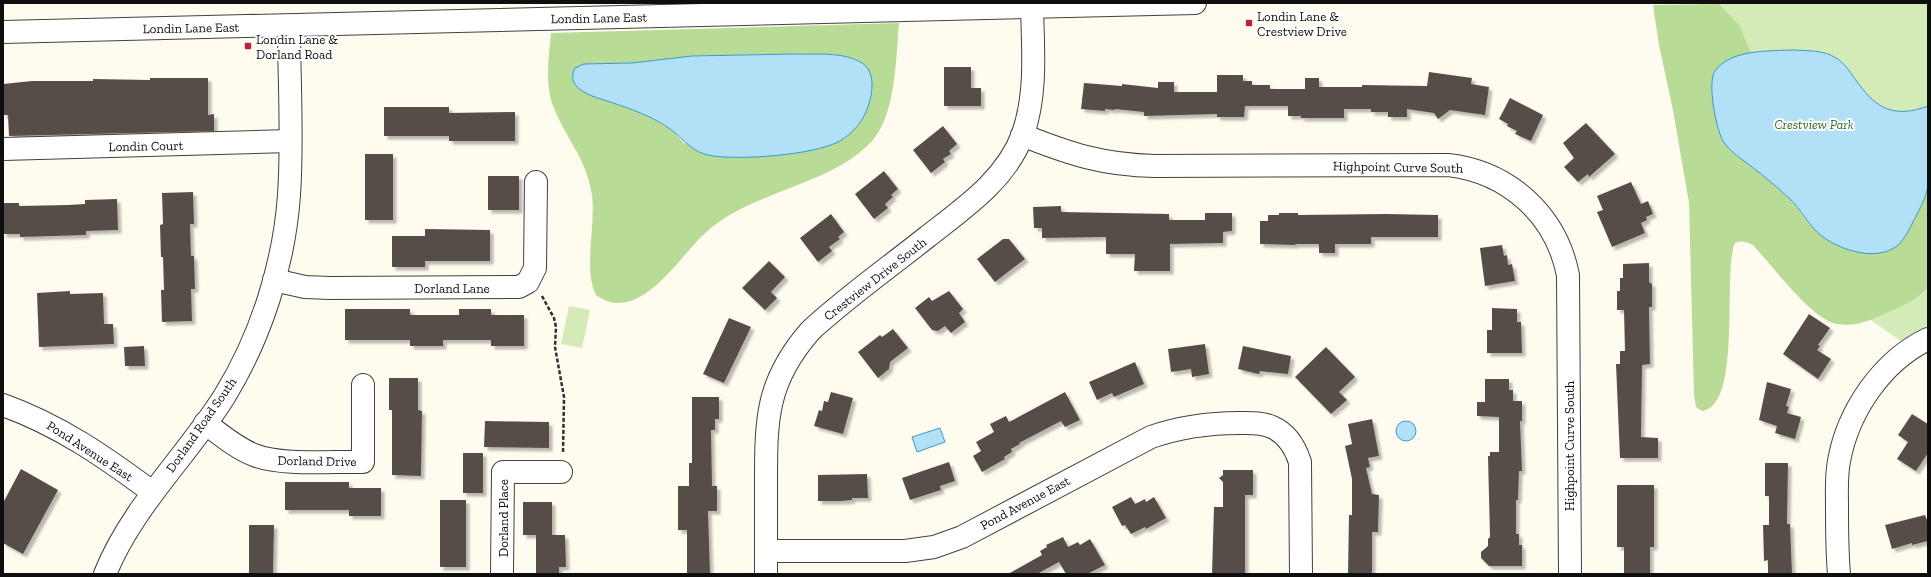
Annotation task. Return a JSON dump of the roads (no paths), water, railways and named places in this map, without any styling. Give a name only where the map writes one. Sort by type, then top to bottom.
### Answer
[{"type":"street","name":"Londin Lane East","points":[[3,32],[289,26],[498,12],[1032,7],[1195,3]]},
{"type":"street","name":"Crestview Drive South","points":[[766,574],[767,420],[774,391],[790,356],[811,330],[978,197],[1004,168],[1022,136],[1029,112],[1032,87],[1032,7]]},
{"type":"street","name":"Dorland Road South","points":[[105,574],[128,527],[152,492],[205,423],[233,382],[249,351],[264,312],[274,280],[288,208],[290,141],[289,26]]},
{"type":"street","name":"Highpoint Curve South","points":[[1022,136],[1076,156],[1119,165],[1459,166],[1492,177],[1523,196],[1542,215],[1551,229],[1561,250],[1568,275],[1570,574]]},
{"type":"street","name":"Londin Court","points":[[3,149],[290,141]]},
{"type":"street","name":"Dorland Lane","points":[[274,280],[298,286],[326,288],[519,287],[530,279],[536,264],[536,182]]},
{"type":"street","points":[[1839,574],[1837,476],[1844,440],[1861,404],[1875,383],[1903,355],[1928,339]]},
{"type":"street","name":"Dorland Drive","points":[[205,423],[244,450],[265,459],[280,461],[363,462],[363,385]]},
{"type":"street","name":"Pond Avenue East","points":[[3,405],[32,416],[65,432],[105,458],[152,492]]},
{"type":"street","name":"Pond Avenue East","points":[[766,551],[900,551],[934,547],[962,536],[1136,444],[1168,431],[1193,425],[1217,423],[1258,423],[1275,428],[1288,440],[1296,451],[1300,462],[1301,574]]},
{"type":"street","name":"Dorland Place","points":[[502,574],[503,472],[561,472]]},
{"type":"water","points":[[1794,50],[1821,52],[1840,60],[1872,100],[1888,109],[1906,111],[1917,110],[1928,106],[1929,166],[1926,193],[1905,237],[1897,246],[1889,251],[1869,254],[1849,250],[1830,242],[1813,228],[1789,198],[1733,152],[1726,145],[1720,135],[1712,95],[1713,77],[1715,71],[1730,59],[1741,55],[1763,51]]},
{"type":"water","points":[[794,54],[838,55],[855,59],[862,63],[871,75],[872,91],[870,100],[861,121],[851,133],[838,142],[812,150],[759,157],[713,156],[699,152],[689,146],[676,133],[656,120],[633,110],[589,95],[577,87],[573,76],[575,68],[584,64],[632,63],[692,56]]},
{"type":"water","points":[[1406,421],[1413,424],[1416,431],[1413,438],[1406,441],[1399,438],[1396,431],[1399,424]]},
{"type":"water","points":[[940,428],[945,442],[917,452],[912,437]]},
{"type":"place","name":"Londin Lane & Crestview Drive","points":[[1249,23]]},
{"type":"place","name":"Londin Lane & Dorland Road","points":[[248,46]]},
{"type":"park label","name":"Crestview Park","points":[[1814,124]]}]
